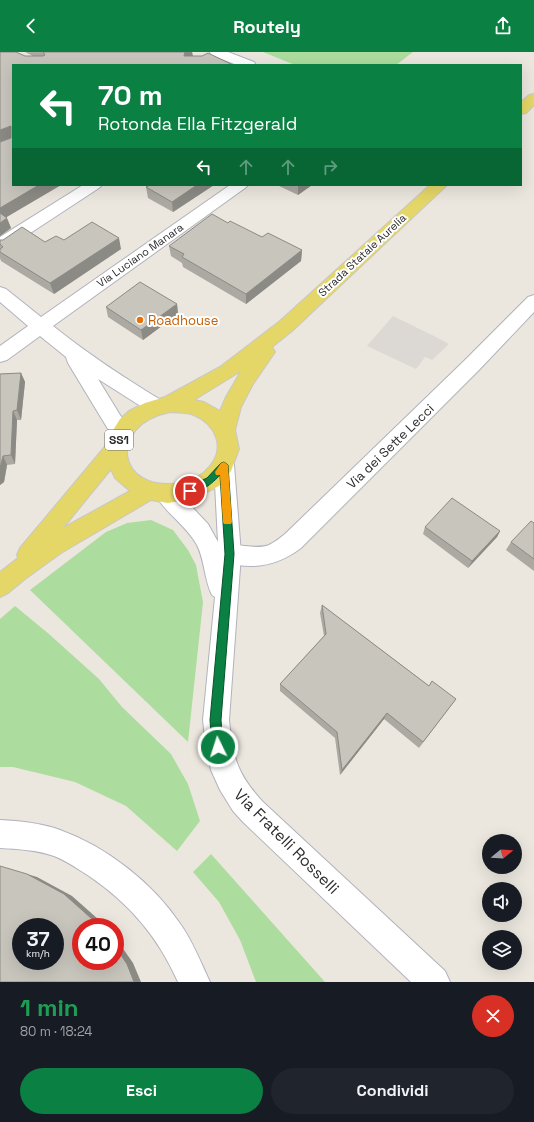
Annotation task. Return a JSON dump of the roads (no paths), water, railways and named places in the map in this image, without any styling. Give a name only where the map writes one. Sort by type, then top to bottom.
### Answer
[{"type":"main road","points":[[522,109],[534,98]]},
{"type":"main road","name":"Strada Statale Aurelia","points":[[163,406],[227,372],[286,326],[437,186]]},
{"type":"main road","name":"Strada Statale Aurelia","points":[[225,429],[228,412],[242,382],[286,326]]},
{"type":"main road","points":[[163,406],[182,404],[203,409],[220,421],[225,429]]},
{"type":"main road","name":"SS1","points":[[5,582],[119,440],[127,425],[136,417],[163,406]]},
{"type":"main road","name":"SS1","points":[[5,582],[50,548],[96,519],[158,493],[190,491],[210,481],[224,465],[229,450],[228,436],[225,429]]},
{"type":"main road","name":"SS1","points":[[119,440],[116,456],[123,473],[134,484],[158,493]]},
{"type":"street","points":[[213,54],[246,64]]},
{"type":"street","points":[[0,245],[92,186]]},
{"type":"street","name":"Via Luciano Manara","points":[[0,355],[239,186]]},
{"type":"street","points":[[0,293],[70,350],[121,385],[163,406]]},
{"type":"street","name":"Via dei Sette Lecci","points":[[230,554],[250,557],[267,556],[282,550],[293,541],[471,366],[534,301]]},
{"type":"street","points":[[70,350],[119,440]]},
{"type":"street","name":"Via Fratelli Rosselli","points":[[224,465],[230,554],[223,615],[216,720],[218,747],[224,771],[230,784],[239,797],[253,812],[434,982]]},
{"type":"street","name":"Via Fratelli Rosselli","points":[[158,493],[200,531],[208,546],[215,564],[223,615]]},
{"type":"street","points":[[0,834],[28,836],[60,845],[83,856],[121,883],[140,900],[170,935],[186,963],[194,982]]},
{"type":"place","name":"Roadhouse","points":[[140,320]]}]
